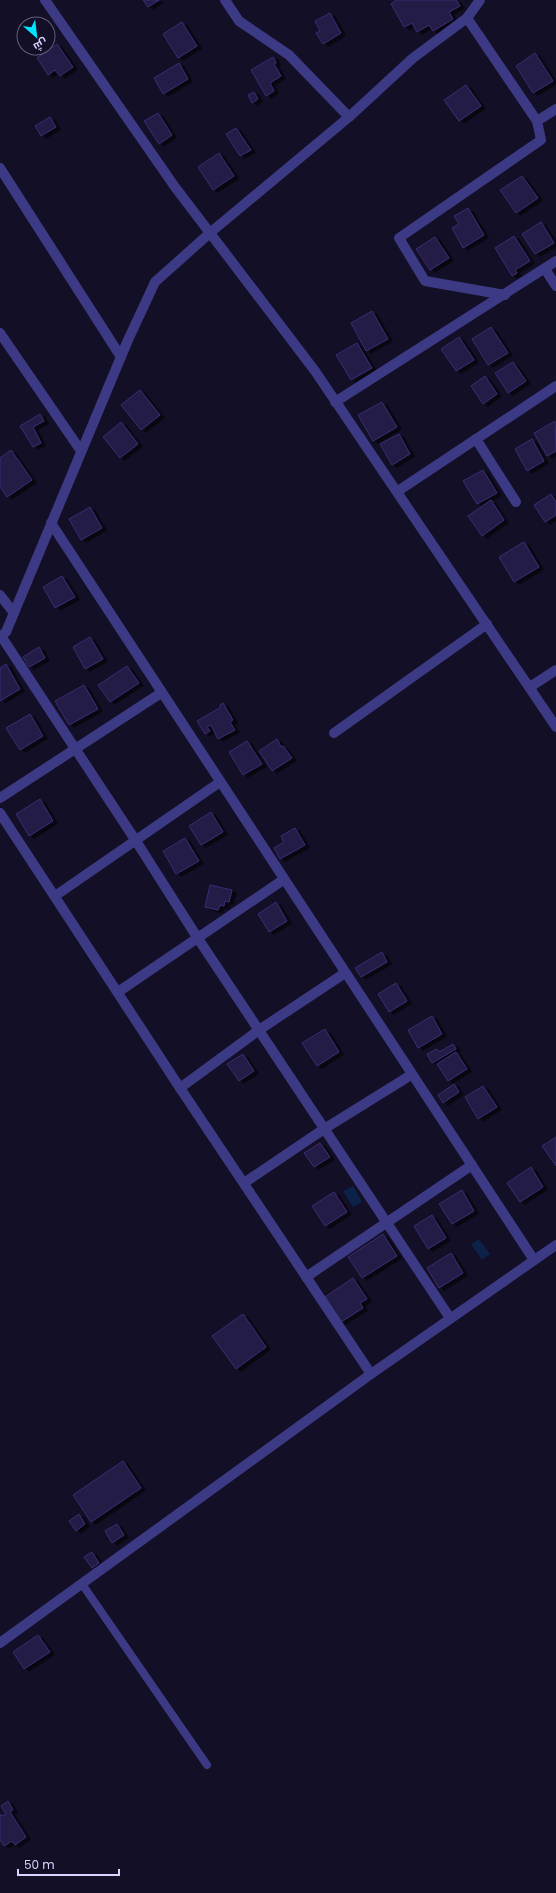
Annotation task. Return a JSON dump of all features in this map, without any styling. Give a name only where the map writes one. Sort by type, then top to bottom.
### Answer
[{"type":"street","points":[[45,0],[175,187],[211,232],[315,370],[335,402],[398,491],[556,727]]},
{"type":"street","points":[[225,0],[240,21],[289,55],[349,117]]},
{"type":"street","points":[[450,1318],[197,937],[75,748],[0,637],[6,632],[121,357],[155,282],[211,232],[349,117],[413,58],[467,18],[480,0]]},
{"type":"street","points":[[467,18],[538,121],[541,140],[399,238],[425,281],[505,295]]},
{"type":"street","points":[[538,121],[556,109]]},
{"type":"street","points":[[0,168],[121,357]]},
{"type":"street","points":[[335,402],[505,295],[556,261]]},
{"type":"street","points":[[545,269],[556,286]]},
{"type":"street","points":[[0,333],[82,451]]},
{"type":"street","points":[[398,491],[556,386]]},
{"type":"street","points":[[476,439],[516,502]]},
{"type":"street","points":[[51,523],[410,1075],[472,1165],[534,1260]]},
{"type":"street","points":[[0,595],[14,612]]},
{"type":"street","points":[[334,732],[487,624]]},
{"type":"street","points":[[530,687],[556,670]]},
{"type":"street","points":[[0,798],[161,693]]},
{"type":"street","points":[[55,896],[220,782]]},
{"type":"street","points":[[0,813],[180,1088],[371,1374]]},
{"type":"street","points":[[118,992],[283,880]]},
{"type":"street","points":[[180,1088],[260,1030],[345,973]]},
{"type":"street","points":[[244,1183],[324,1129],[410,1075]]},
{"type":"street","points":[[306,1277],[472,1165]]},
{"type":"street","points":[[0,1643],[371,1374],[556,1245]]},
{"type":"lane","points":[[82,1584],[208,1765]]},
{"type":"water","points":[[353,1186],[362,1202],[353,1207],[343,1191]]},
{"type":"water","points":[[479,1239],[490,1254],[482,1260],[471,1244]]},
{"type":"building","points":[[143,0],[159,0],[148,7]]},
{"type":"building","points":[[396,0],[456,0],[460,6],[449,12],[453,19],[433,31],[429,25],[417,32],[412,23],[404,27],[391,4]]},
{"type":"building","points":[[330,13],[341,33],[323,44],[316,33],[320,31],[315,21]]},
{"type":"building","points":[[182,22],[197,46],[178,58],[163,34]]},
{"type":"building","points":[[57,44],[73,67],[60,76],[55,70],[48,75],[37,58],[40,56],[56,56]]},
{"type":"building","points":[[535,53],[553,81],[533,93],[516,66]]},
{"type":"building","points":[[273,57],[276,63],[274,64],[281,76],[270,83],[274,91],[266,96],[251,70]]},
{"type":"building","points":[[179,63],[188,79],[163,94],[154,78]]},
{"type":"building","points":[[466,85],[481,106],[459,121],[444,100]]},
{"type":"building","points":[[254,92],[258,99],[252,103],[248,95]]},
{"type":"building","points":[[158,113],[172,135],[159,144],[144,121]]},
{"type":"building","points":[[50,117],[56,127],[41,136],[35,126]]},
{"type":"building","points":[[236,128],[251,150],[240,156],[226,134]]},
{"type":"building","points":[[219,153],[234,176],[213,190],[198,167]]},
{"type":"building","points":[[522,176],[538,198],[516,213],[500,190]]},
{"type":"building","points":[[468,208],[484,235],[463,248],[452,228],[459,224],[454,216]]},
{"type":"building","points":[[541,222],[554,243],[535,254],[522,234]]},
{"type":"building","points":[[514,236],[530,261],[515,270],[517,273],[512,276],[495,248]]},
{"type":"building","points":[[435,237],[449,258],[430,270],[416,249]]},
{"type":"building","points":[[372,311],[388,339],[366,351],[351,323]]},
{"type":"building","points":[[491,327],[508,353],[488,365],[472,339]]},
{"type":"building","points":[[459,337],[474,360],[456,371],[441,349]]},
{"type":"building","points":[[357,343],[372,368],[351,380],[336,355]]},
{"type":"building","points":[[513,362],[526,381],[508,393],[495,373]]},
{"type":"building","points":[[485,376],[497,394],[483,404],[471,386]]},
{"type":"building","points":[[140,390],[160,415],[141,430],[121,405]]},
{"type":"building","points":[[382,402],[397,427],[373,441],[358,415]]},
{"type":"building","points":[[40,414],[44,421],[33,427],[41,443],[33,447],[20,426]]},
{"type":"building","points":[[555,421],[556,451],[547,456],[534,433]]},
{"type":"building","points":[[121,422],[138,444],[120,458],[103,437]]},
{"type":"building","points":[[399,434],[410,454],[392,465],[380,444]]},
{"type":"building","points":[[532,439],[544,461],[527,471],[515,449]]},
{"type":"building","points":[[11,450],[32,480],[7,497],[0,487],[0,458]]},
{"type":"building","points":[[483,470],[497,493],[477,504],[463,481]]},
{"type":"building","points":[[551,494],[556,502],[556,515],[545,522],[534,505]]},
{"type":"building","points":[[491,500],[504,520],[482,536],[468,516]]},
{"type":"building","points":[[90,507],[102,528],[81,540],[69,519]]},
{"type":"building","points":[[524,542],[539,567],[514,582],[499,557]]},
{"type":"building","points":[[62,576],[75,597],[55,608],[43,587]]},
{"type":"building","points":[[90,637],[103,659],[85,669],[73,647]]},
{"type":"building","points":[[39,647],[45,658],[29,667],[23,657]]},
{"type":"building","points":[[6,664],[20,689],[0,701],[0,668]]},
{"type":"building","points":[[127,666],[139,683],[110,702],[98,685]]},
{"type":"building","points":[[84,685],[98,709],[69,725],[55,701]]},
{"type":"building","points":[[223,703],[233,720],[230,722],[235,730],[218,739],[211,725],[207,727],[210,731],[205,734],[197,721],[221,707],[220,705]]},
{"type":"building","points":[[30,714],[43,736],[20,750],[6,728]]},
{"type":"building","points":[[277,739],[281,747],[283,746],[292,758],[272,771],[259,751]]},
{"type":"building","points":[[247,741],[262,764],[243,775],[229,752]]},
{"type":"building","points":[[40,799],[53,821],[29,836],[16,814]]},
{"type":"building","points":[[211,812],[223,832],[201,845],[189,826]]},
{"type":"building","points":[[295,828],[305,845],[280,859],[274,848],[284,842],[281,836]]},
{"type":"building","points":[[185,838],[199,861],[176,874],[163,851]]},
{"type":"building","points":[[210,885],[232,890],[229,902],[225,901],[224,906],[220,905],[218,910],[205,907]]},
{"type":"building","points":[[276,902],[287,921],[269,932],[258,914]]},
{"type":"building","points":[[382,952],[387,962],[361,977],[355,968]]},
{"type":"building","points":[[396,983],[407,1001],[389,1012],[378,994]]},
{"type":"building","points":[[432,1016],[442,1034],[418,1048],[408,1030]]},
{"type":"building","points":[[325,1029],[339,1052],[317,1066],[302,1043]]},
{"type":"building","points":[[453,1044],[456,1049],[432,1063],[427,1054],[437,1049],[439,1052]]},
{"type":"building","points":[[456,1052],[467,1069],[448,1081],[437,1064]]},
{"type":"building","points":[[243,1054],[254,1071],[239,1081],[227,1064]]},
{"type":"building","points":[[454,1084],[459,1092],[443,1103],[438,1095]]},
{"type":"building","points":[[483,1086],[497,1107],[478,1119],[465,1097]]},
{"type":"building","points":[[556,1137],[556,1166],[542,1146]]},
{"type":"building","points":[[320,1143],[330,1157],[314,1167],[304,1153]]},
{"type":"building","points":[[531,1167],[543,1187],[520,1202],[507,1183]]},
{"type":"building","points":[[462,1190],[474,1211],[452,1224],[439,1204]]},
{"type":"building","points":[[334,1192],[347,1212],[325,1226],[312,1206]]},
{"type":"building","points":[[432,1215],[446,1238],[428,1249],[414,1226]]},
{"type":"building","points":[[383,1234],[397,1256],[362,1278],[348,1257]]},
{"type":"building","points":[[451,1253],[463,1273],[439,1288],[427,1268]]},
{"type":"building","points":[[353,1278],[367,1299],[360,1303],[363,1308],[341,1322],[325,1297]]},
{"type":"building","points":[[243,1314],[266,1347],[236,1369],[212,1336]]},
{"type":"building","points":[[123,1461],[141,1488],[91,1522],[73,1495]]},
{"type":"building","points":[[79,1514],[85,1524],[76,1531],[69,1521]]},
{"type":"building","points":[[117,1524],[124,1535],[112,1543],[105,1531]]},
{"type":"building","points":[[92,1552],[99,1563],[92,1568],[84,1557]]},
{"type":"building","points":[[38,1635],[50,1652],[24,1669],[13,1652]]},
{"type":"building","points":[[8,1801],[13,1810],[10,1812],[26,1837],[15,1845],[12,1841],[4,1846],[0,1840],[0,1814],[2,1816],[6,1814],[1,1806]]}]
